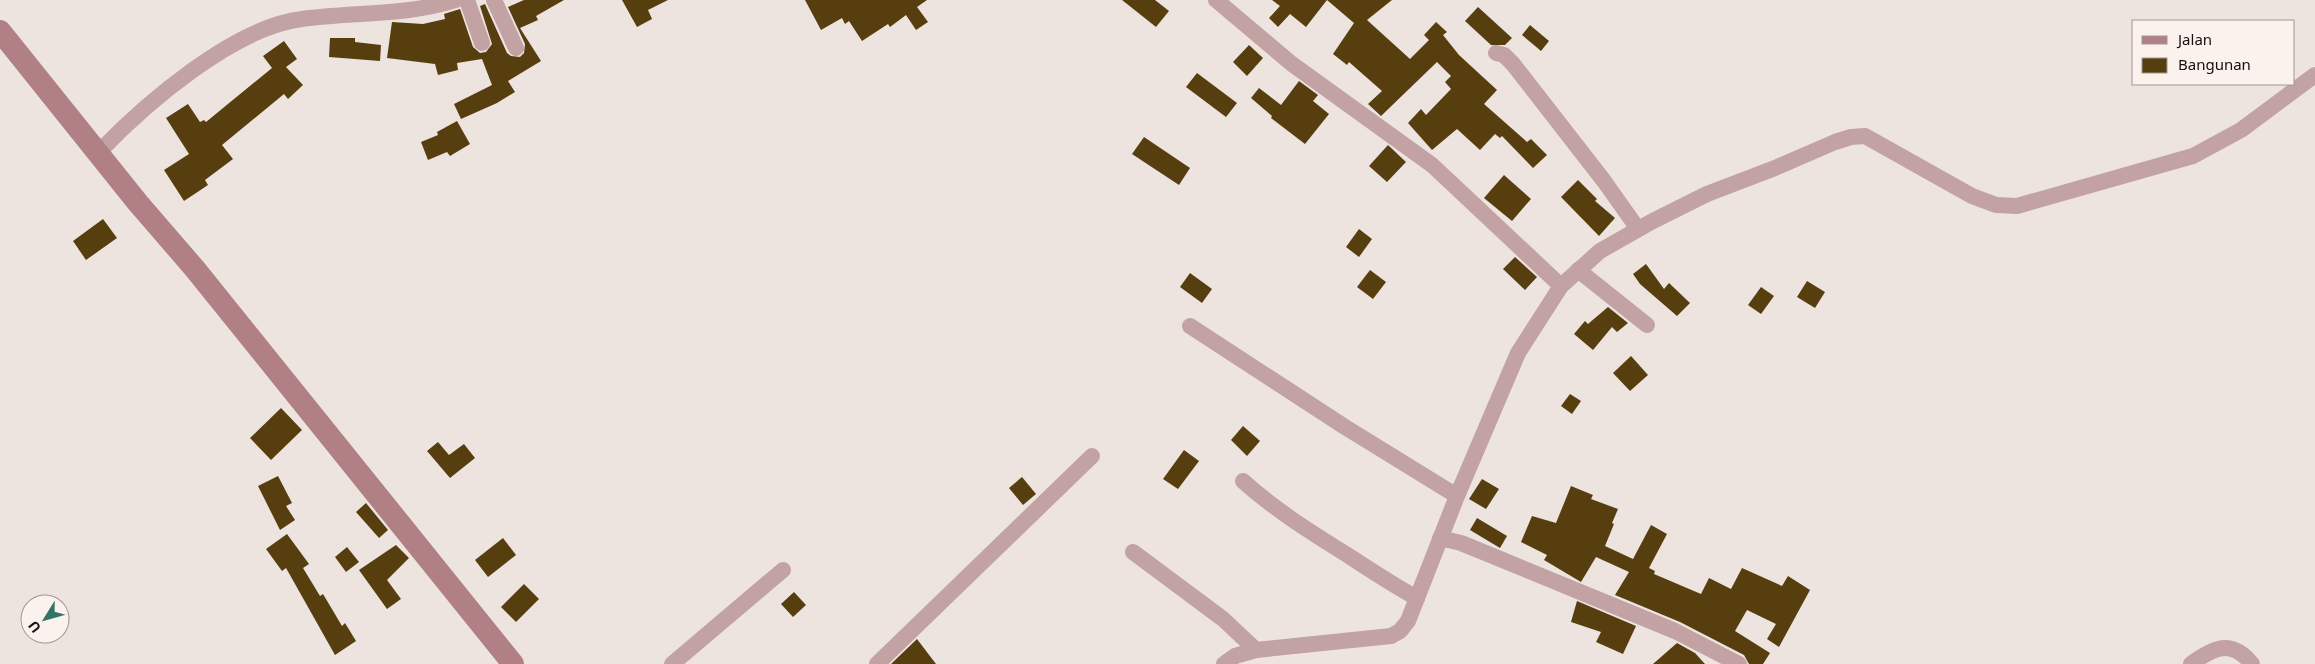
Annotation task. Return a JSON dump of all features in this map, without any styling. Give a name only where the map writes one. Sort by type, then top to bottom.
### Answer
[{"type":"street","points":[[98,152],[189,74],[252,34],[276,24],[300,19],[407,11],[456,0]]},
{"type":"street","points":[[467,0],[482,43]]},
{"type":"street","points":[[494,0],[516,48]]},
{"type":"street","points":[[1216,0],[1292,64],[1432,165],[1561,286]]},
{"type":"street","points":[[0,31],[138,203],[196,269],[513,664]]},
{"type":"street","points":[[1496,53],[1504,55],[1513,64],[1623,206],[1638,229]]},
{"type":"street","points":[[1224,664],[1235,656],[1256,650],[1391,636],[1400,631],[1408,621],[1418,598],[1457,496],[1518,353],[1561,286],[1600,251],[1638,229],[1707,194],[1775,168],[1834,142],[1860,136],[1869,137],[1972,196],[1996,205],[2017,206],[2193,156],[2241,130],[2315,75]]},
{"type":"street","points":[[1578,270],[1647,325]]},
{"type":"street","points":[[1190,326],[1345,427],[1457,496]]},
{"type":"street","points":[[877,664],[1092,456]]},
{"type":"street","points":[[1243,481],[1263,499],[1317,537],[1418,598]]},
{"type":"street","points":[[1440,538],[1470,546],[1675,631],[1739,664]]},
{"type":"street","points":[[1133,552],[1223,619],[1256,650]]},
{"type":"street","points":[[672,664],[783,570]]},
{"type":"street","points":[[2191,664],[2210,650],[2229,648],[2247,658],[2252,664]]},
{"type":"building","points":[[524,0],[564,0],[536,16],[538,20],[520,28],[541,61],[508,81],[515,92],[497,103],[461,119],[454,104],[492,85],[482,59],[457,63],[458,70],[438,75],[435,64],[387,58],[392,22],[423,24],[445,19],[444,14],[460,9],[473,47],[480,53],[486,52],[492,44],[480,6],[485,4],[507,53],[511,56],[520,57],[524,53],[525,44],[508,7]]},
{"type":"building","points":[[622,0],[668,0],[648,10],[652,19],[637,27]]},
{"type":"building","points":[[805,0],[927,0],[917,7],[928,22],[916,30],[906,15],[890,27],[888,24],[862,41],[849,21],[845,24],[842,18],[821,30]]},
{"type":"building","points":[[1122,0],[1155,0],[1169,11],[1156,27]]},
{"type":"building","points":[[1272,0],[1327,0],[1306,27],[1290,14],[1278,27],[1269,18],[1280,6]]},
{"type":"building","points":[[1327,0],[1392,0],[1367,20],[1410,59],[1429,40],[1424,35],[1436,22],[1447,32],[1443,35],[1459,55],[1497,90],[1484,104],[1527,142],[1531,139],[1547,155],[1533,168],[1502,136],[1500,138],[1495,134],[1480,150],[1457,129],[1432,150],[1408,123],[1421,109],[1426,115],[1451,89],[1445,82],[1451,76],[1437,62],[1381,116],[1368,104],[1382,91],[1349,62],[1347,65],[1333,54],[1354,23]]},
{"type":"building","points":[[1478,7],[1512,38],[1505,45],[1491,45],[1465,21]]},
{"type":"building","points":[[1530,25],[1549,41],[1541,51],[1522,35]]},
{"type":"building","points":[[330,38],[355,38],[355,42],[381,45],[380,61],[329,57]]},
{"type":"building","points":[[284,41],[297,59],[286,67],[303,85],[288,99],[284,94],[222,145],[233,159],[205,180],[208,185],[184,201],[164,170],[189,154],[166,118],[188,104],[200,122],[204,120],[206,122],[272,68],[263,56]]},
{"type":"building","points":[[1249,45],[1263,58],[1247,76],[1233,62]]},
{"type":"building","points":[[1197,73],[1237,103],[1226,117],[1186,87]]},
{"type":"building","points":[[1299,81],[1318,95],[1313,101],[1329,114],[1305,144],[1271,118],[1272,116],[1251,98],[1259,88],[1281,105]]},
{"type":"building","points":[[457,121],[470,144],[450,156],[447,152],[428,160],[421,142],[438,135],[437,132]]},
{"type":"building","points":[[1144,137],[1190,168],[1179,185],[1132,154]]},
{"type":"building","points":[[1388,145],[1406,162],[1387,182],[1369,166]]},
{"type":"building","points":[[1504,175],[1531,199],[1512,221],[1484,198]]},
{"type":"building","points":[[1578,180],[1597,199],[1595,201],[1615,218],[1599,236],[1561,197]]},
{"type":"building","points":[[103,219],[117,238],[86,260],[73,241]]},
{"type":"building","points":[[1359,229],[1372,239],[1359,257],[1346,247]]},
{"type":"building","points":[[1515,257],[1537,277],[1525,290],[1503,269]]},
{"type":"building","points":[[1646,264],[1664,289],[1669,283],[1690,303],[1677,316],[1640,284],[1633,274]]},
{"type":"building","points":[[1370,270],[1386,282],[1373,299],[1357,287]]},
{"type":"building","points":[[1190,273],[1212,289],[1202,303],[1180,287]]},
{"type":"building","points":[[1807,281],[1825,292],[1815,308],[1797,297]]},
{"type":"building","points":[[1761,287],[1774,296],[1761,314],[1748,305]]},
{"type":"building","points":[[1608,307],[1628,323],[1617,332],[1612,327],[1593,350],[1574,334],[1585,321],[1588,324]]},
{"type":"building","points":[[1631,356],[1648,375],[1630,391],[1613,373]]},
{"type":"building","points":[[1570,394],[1581,401],[1572,414],[1561,406]]},
{"type":"building","points":[[281,408],[302,430],[271,460],[250,438]]},
{"type":"building","points":[[1243,426],[1260,441],[1247,456],[1231,440]]},
{"type":"building","points":[[438,442],[449,455],[464,444],[475,458],[450,478],[427,451]]},
{"type":"building","points":[[1184,450],[1199,461],[1178,489],[1163,479]]},
{"type":"building","points":[[278,476],[292,503],[286,506],[295,520],[280,530],[258,486]]},
{"type":"building","points":[[1022,477],[1036,494],[1023,505],[1009,488]]},
{"type":"building","points":[[1482,479],[1499,489],[1486,509],[1469,499]]},
{"type":"building","points":[[1571,486],[1593,495],[1591,499],[1618,509],[1605,546],[1633,559],[1651,525],[1667,534],[1649,568],[1655,571],[1654,574],[1701,594],[1709,578],[1731,589],[1742,568],[1782,586],[1788,576],[1810,590],[1779,647],[1767,639],[1776,624],[1747,610],[1735,631],[1770,653],[1763,664],[1749,664],[1744,655],[1680,622],[1615,595],[1629,572],[1596,557],[1581,582],[1544,560],[1547,555],[1521,542],[1532,516],[1556,523]]},
{"type":"building","points":[[366,503],[388,530],[379,538],[356,512]]},
{"type":"building","points":[[1477,518],[1507,536],[1500,548],[1470,530]]},
{"type":"building","points":[[287,534],[309,564],[303,568],[320,596],[323,594],[342,626],[345,623],[356,641],[335,655],[286,568],[282,571],[266,549]]},
{"type":"building","points":[[503,538],[516,555],[488,577],[475,560]]},
{"type":"building","points":[[396,545],[409,558],[387,580],[401,599],[387,609],[359,570]]},
{"type":"building","points":[[347,547],[359,562],[346,572],[335,557]]},
{"type":"building","points":[[524,584],[539,599],[516,622],[501,607]]},
{"type":"building","points":[[794,592],[806,605],[793,617],[781,604]]},
{"type":"building","points":[[1577,601],[1636,626],[1623,654],[1596,642],[1601,632],[1571,622]]},
{"type":"building","points":[[917,639],[936,664],[891,664]]},
{"type":"building","points":[[1677,643],[1695,653],[1705,664],[1653,664]]}]
